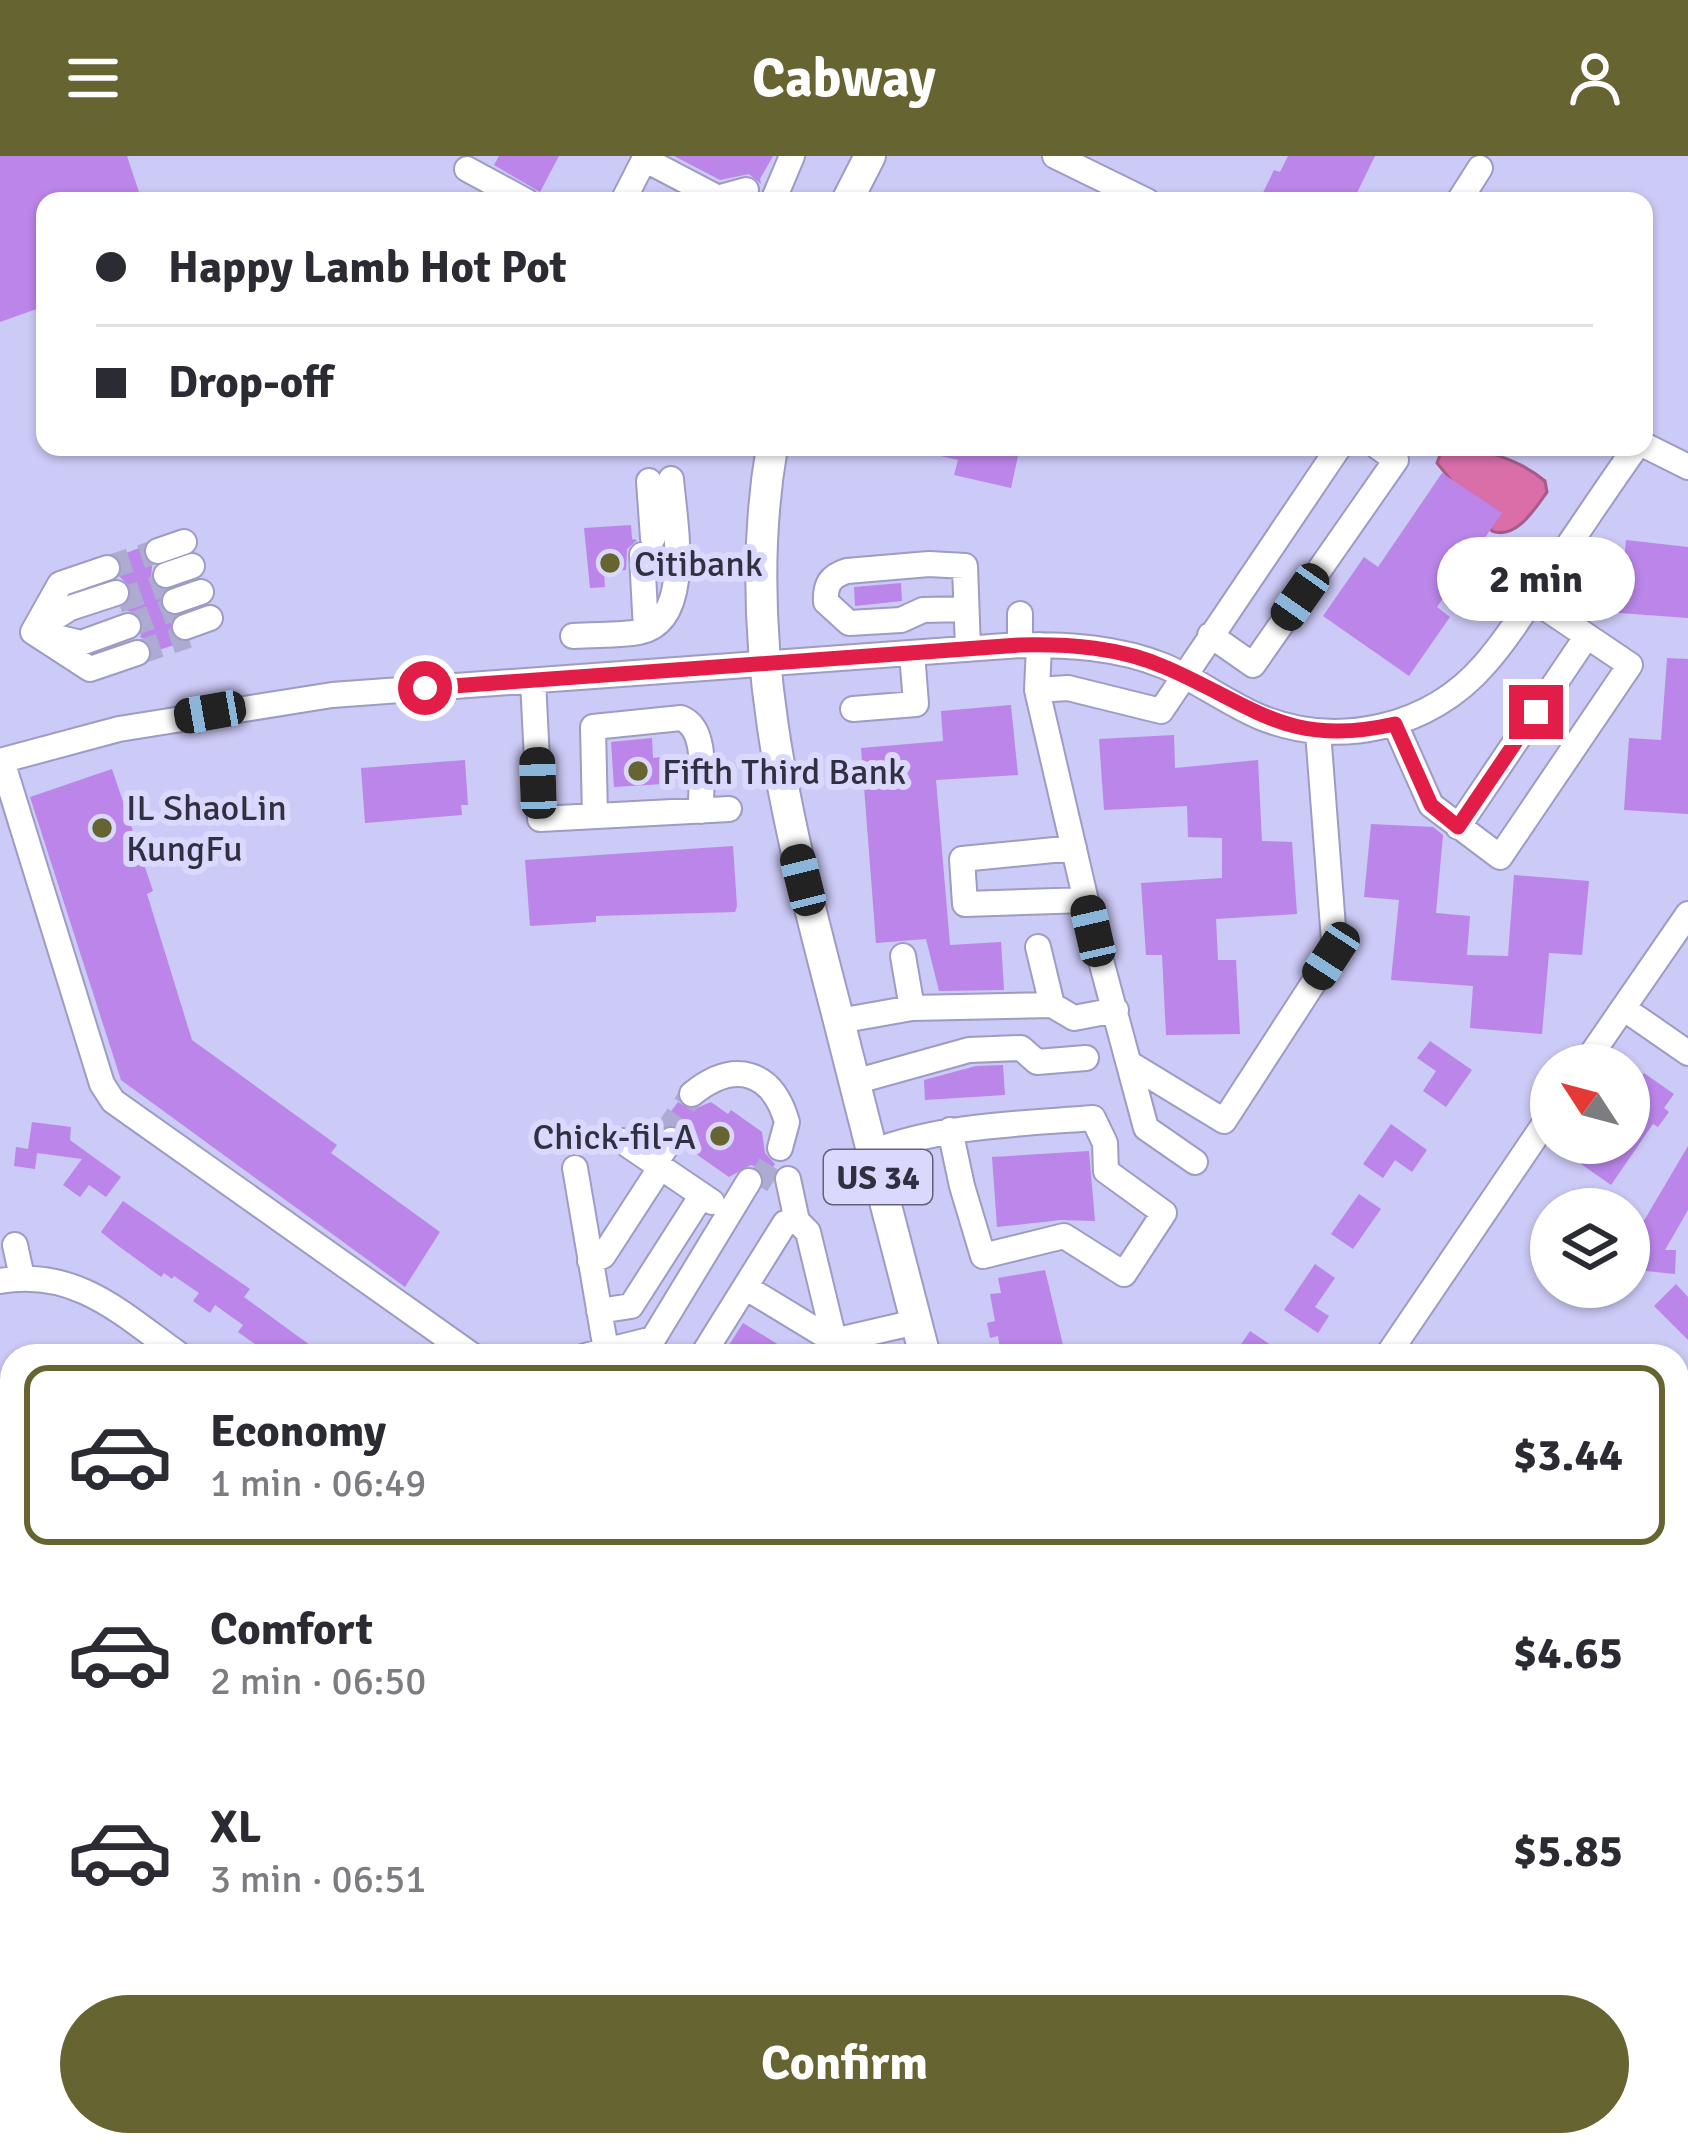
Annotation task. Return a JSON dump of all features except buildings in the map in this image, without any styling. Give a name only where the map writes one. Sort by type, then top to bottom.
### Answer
[{"type":"main road","points":[[852,192],[870,156]]},
{"type":"main road","name":"US 34","points":[[771,456],[763,536],[764,664],[783,799],[922,1344]]},
{"type":"street","points":[[749,192],[787,156]]},
{"type":"street","points":[[1055,156],[1129,192]]},
{"type":"street","points":[[627,192],[645,157],[738,192]]},
{"type":"street","points":[[1465,192],[1480,168]]},
{"type":"street","points":[[467,169],[509,192]]},
{"type":"street","points":[[1653,452],[1688,467]]},
{"type":"street","points":[[1036,691],[1067,688],[1162,711],[1333,456]]},
{"type":"street","points":[[1210,634],[1253,665],[1396,460],[1390,456]]},
{"type":"street","points":[[456,1344],[113,1101],[102,1084],[1,761],[119,729],[269,702],[1029,645],[1094,647],[1130,655],[1257,716],[1318,731],[1395,724],[1448,697],[1469,680],[1633,456]]},
{"type":"street","points":[[655,481],[678,574],[657,620],[653,546],[655,481]]},
{"type":"street","points":[[966,609],[923,610],[901,620],[849,623],[826,602],[826,585],[836,574],[847,571],[929,563],[965,566],[968,649]]},
{"type":"street","points":[[32,632],[60,584],[122,610]]},
{"type":"street","points":[[1395,724],[1431,805],[1500,857],[1630,665],[1532,599]]},
{"type":"street","points":[[32,632],[122,610]]},
{"type":"street","points":[[32,632],[90,669],[122,610]]},
{"type":"street","points":[[1020,614],[1086,900],[1146,1128],[1195,1162]]},
{"type":"street","points":[[573,635],[657,620]]},
{"type":"street","points":[[1458,827],[1587,636]]},
{"type":"street","points":[[853,709],[916,704],[912,653]]},
{"type":"street","points":[[532,681],[540,819],[729,809]]},
{"type":"street","points":[[595,816],[593,727],[682,718],[698,734],[701,811]]},
{"type":"street","points":[[1132,1064],[1224,1121],[1331,956],[1334,940],[1318,731]]},
{"type":"street","points":[[1074,848],[962,859],[965,904],[1086,900]]},
{"type":"street","points":[[1598,1044],[1688,914]]},
{"type":"street","points":[[1038,947],[1052,1005]]},
{"type":"street","points":[[903,956],[912,1008]]},
{"type":"street","points":[[838,1021],[912,1008],[1052,1005],[1074,1018],[1116,1010]]},
{"type":"street","points":[[1623,1008],[1688,1053]]},
{"type":"street","points":[[854,1082],[969,1050],[1021,1048],[1037,1062],[1086,1058]]},
{"type":"street","points":[[696,1097],[705,1084],[730,1076],[746,1074],[766,1081],[787,1123],[776,1145]]},
{"type":"street","points":[[872,1152],[907,1138],[950,1130],[1093,1118],[1105,1143],[1106,1172],[1164,1214],[1124,1274],[1064,1236],[983,1256],[950,1130]]},
{"type":"street","points":[[590,1261],[603,1256],[667,1138]]},
{"type":"street","points":[[622,1141],[735,1217]]},
{"type":"street","points":[[1395,1344],[1530,1145]]},
{"type":"street","points":[[574,1168],[604,1344]]},
{"type":"street","points":[[788,1179],[797,1221],[808,1232],[835,1344]]},
{"type":"street","points":[[636,1344],[652,1339],[753,1183]]},
{"type":"street","points":[[599,1311],[632,1306],[702,1195]]},
{"type":"street","points":[[709,1344],[785,1223],[797,1221]]},
{"type":"street","points":[[14,1245],[11,1279],[62,1281],[99,1298],[164,1344]]},
{"type":"street","points":[[745,1287],[830,1344]]},
{"type":"street","points":[[848,1344],[916,1322]]},
{"type":"shaded area","points":[[1440,456],[1497,456],[1534,473],[1545,481],[1547,492],[1517,527],[1492,531],[1437,463]]},
{"type":"tunnel","points":[[107,568],[158,551]]},
{"type":"tunnel","points":[[118,601],[169,583]]},
{"type":"tunnel","points":[[128,626],[178,607]]},
{"type":"tunnel","points":[[137,653],[188,636]]},
{"type":"tunnel","points":[[664,1135],[692,1094]]},
{"type":"tunnel","points":[[757,1185],[780,1148]]},
{"type":"place","name":"Citibank","points":[[610,563]]},
{"type":"place","name":"Fifth Third Bank","points":[[638,771]]},
{"type":"place","name":"IL ShaoLin KungFu","points":[[102,828]]},
{"type":"place","name":"Chick-fil-A","points":[[720,1136]]},
{"type":"route","points":[[425,688],[1020,645],[1094,647],[1165,667],[1285,726],[1342,732],[1395,724],[1431,805],[1458,827],[1536,712]]}]
